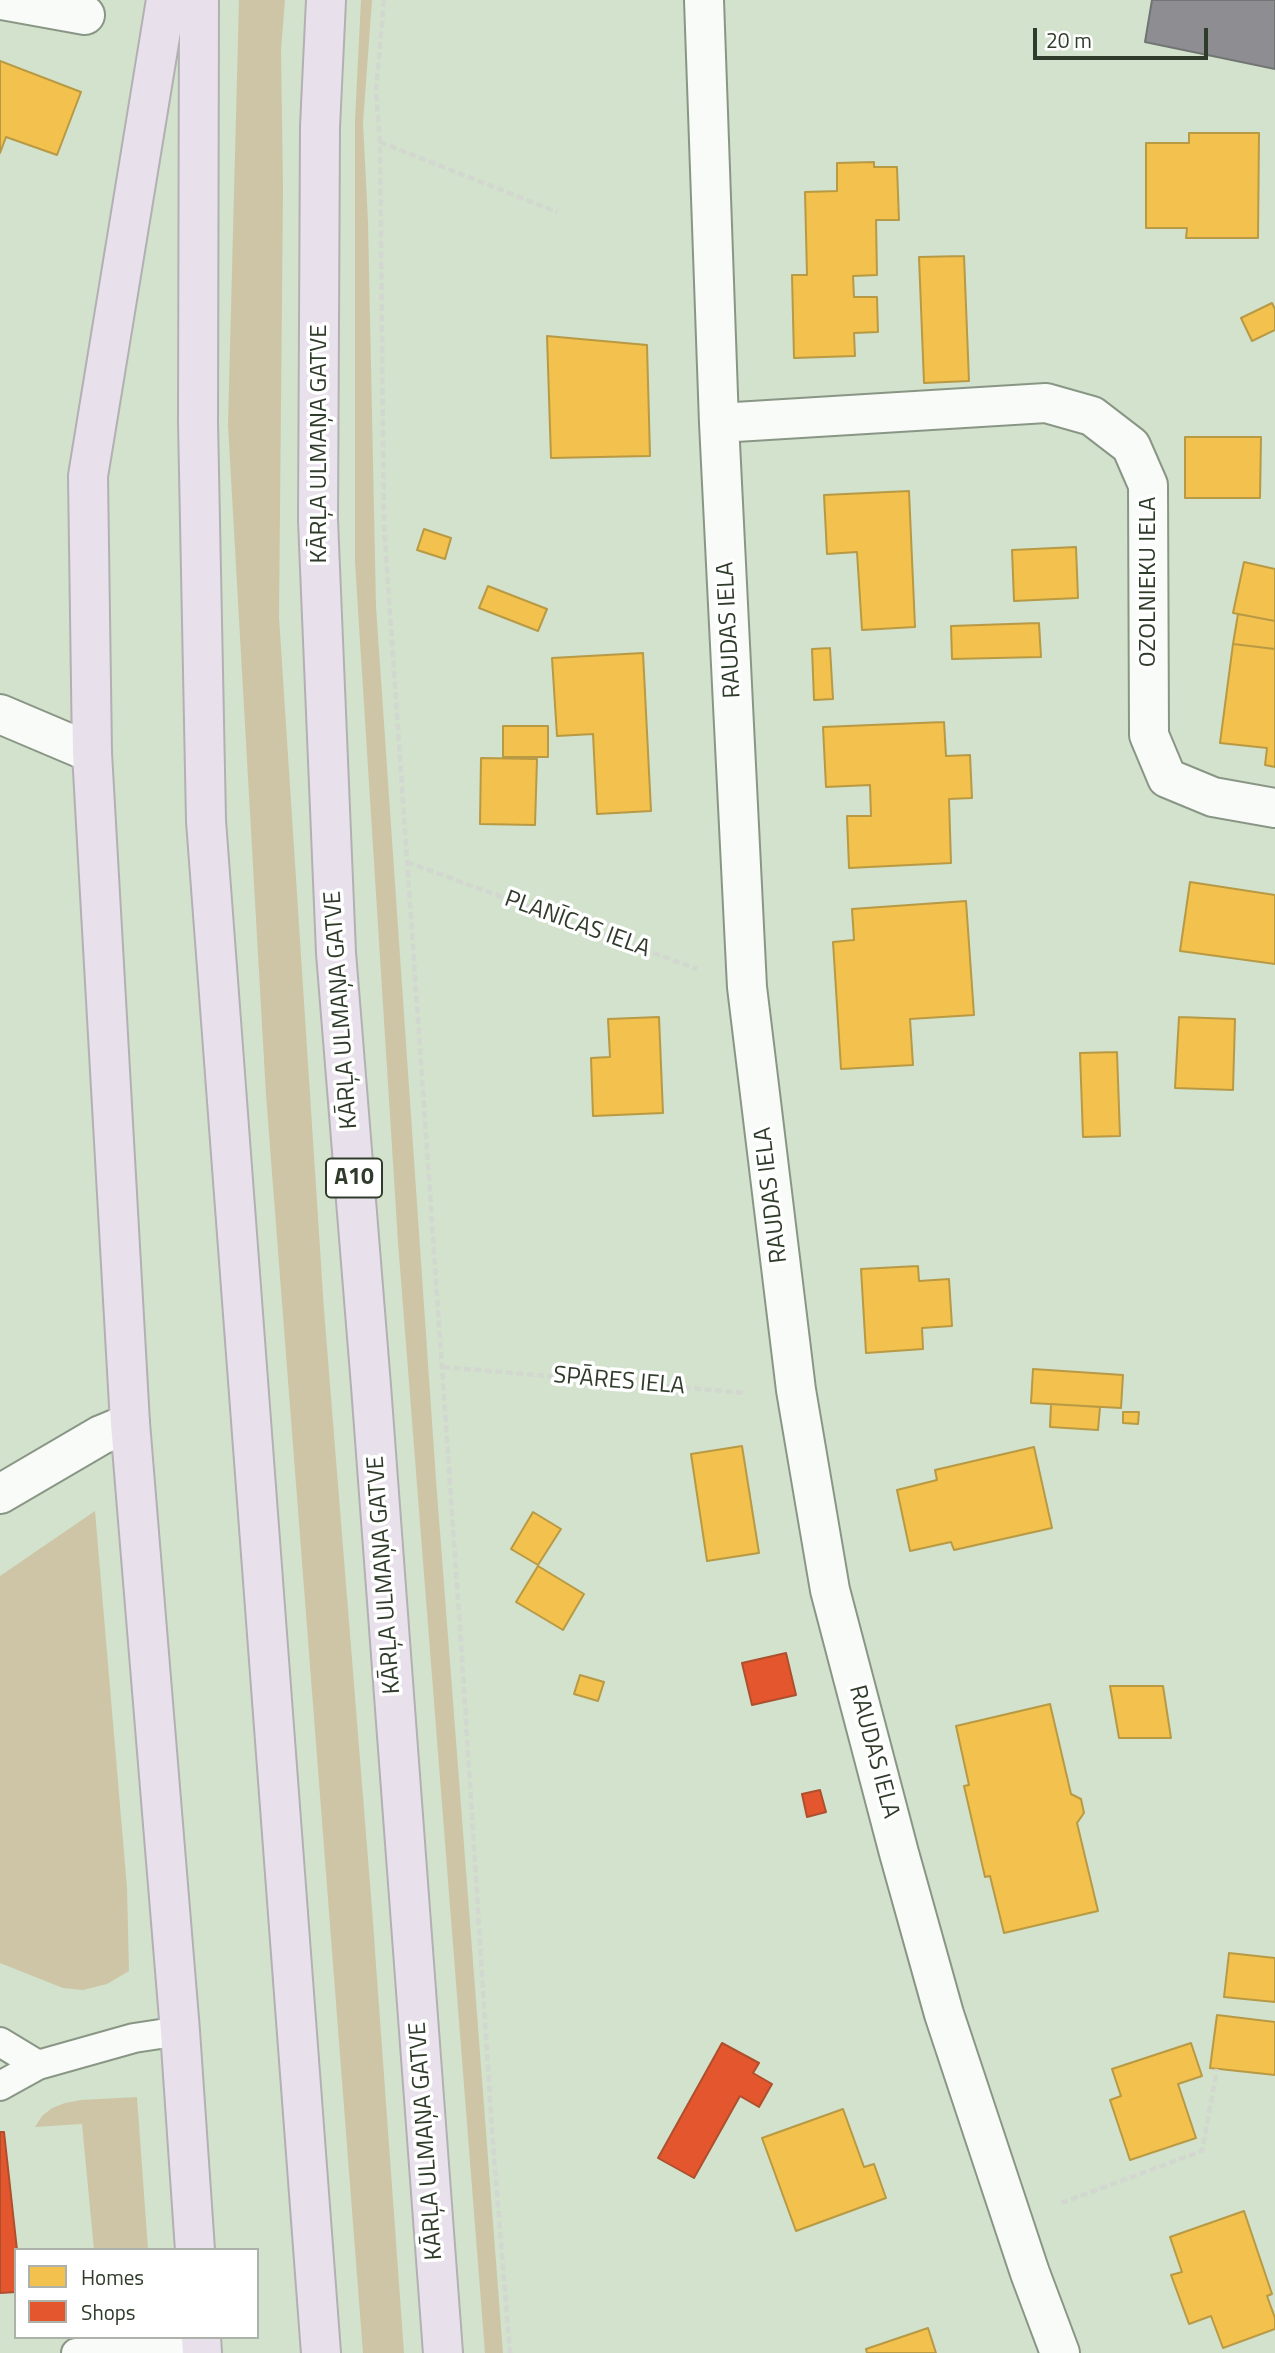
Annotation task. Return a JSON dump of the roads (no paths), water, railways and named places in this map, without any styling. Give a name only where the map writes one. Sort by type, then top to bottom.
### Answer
[{"type":"highway","points":[[166,0],[88,476],[92,753],[130,1423],[180,2031],[195,2248]]},
{"type":"highway","points":[[199,0],[198,422],[206,821],[321,2353]]},
{"type":"highway","name":"KĀRĻA ULMAŅA GATVE","points":[[326,0],[320,127],[318,520],[336,953],[443,2353]]},
{"type":"street","points":[[2,0],[85,15]]},
{"type":"street","name":"RAUDAS IELA","points":[[704,0],[719,423],[747,987],[796,1390],[831,1590],[903,1866],[944,2014],[1060,2353]]},
{"type":"street","name":"OZOLNIEKU IELA","points":[[719,423],[1046,403],[1092,416],[1131,446],[1148,485],[1149,735],[1167,778],[1213,797],[1275,808]]},
{"type":"street","points":[[0,714],[92,753]]},
{"type":"street","points":[[0,1494],[101,1435],[130,1423]]},
{"type":"lane","points":[[0,2086],[38,2065],[134,2038],[180,2031]]},
{"type":"lane","points":[[0,2042],[38,2065]]},
{"type":"lane","points":[[76,2353],[201,2345]]}]
